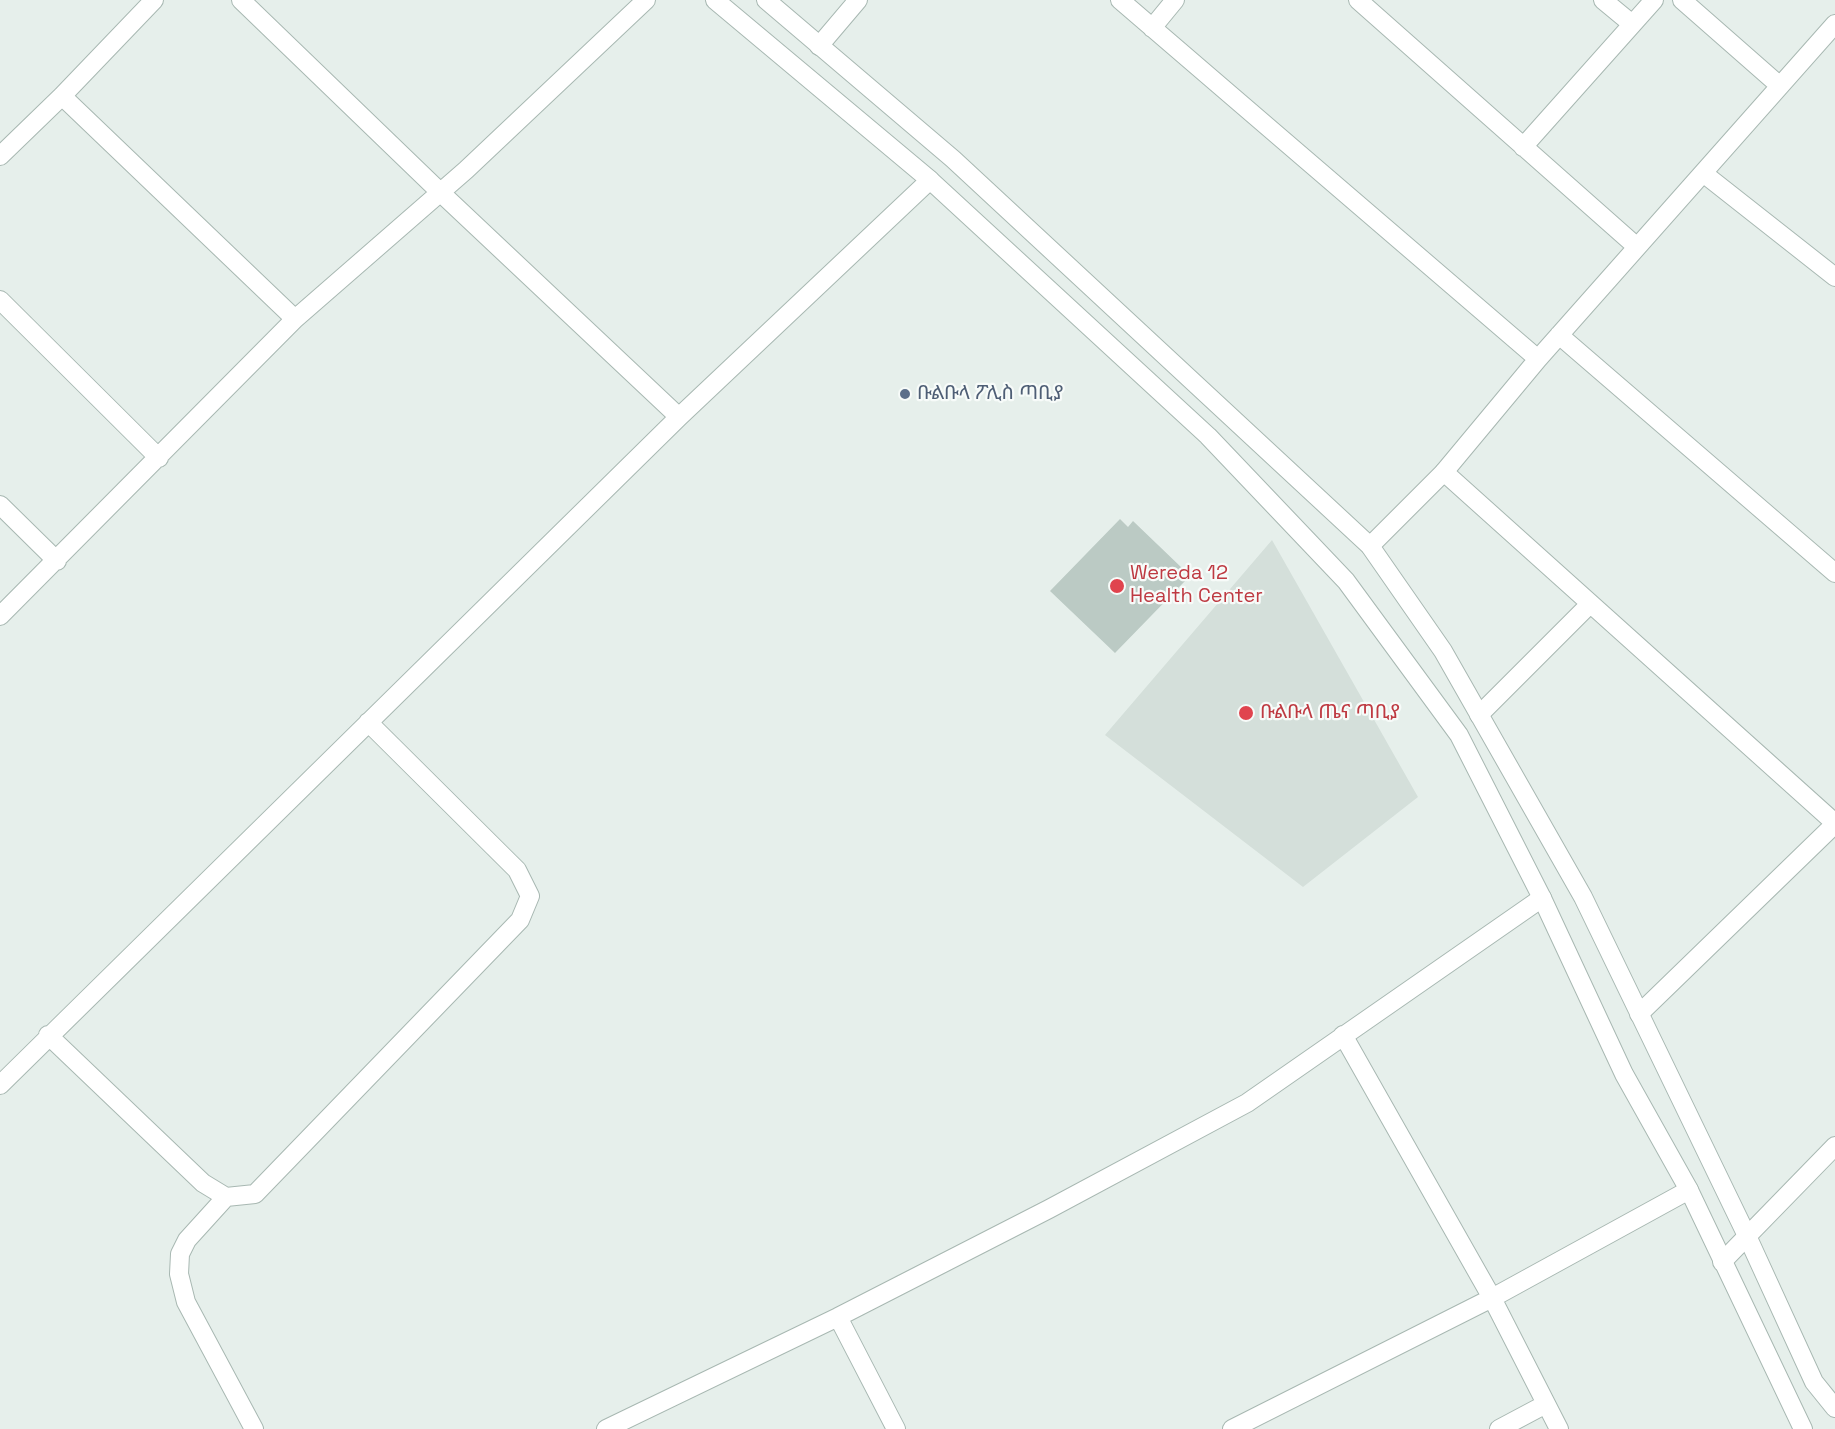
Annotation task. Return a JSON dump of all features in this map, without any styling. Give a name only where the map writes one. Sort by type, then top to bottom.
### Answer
[{"type":"street","points":[[0,156],[62,96],[154,0]]},
{"type":"street","points":[[241,0],[440,192],[679,417]]},
{"type":"street","points":[[0,616],[295,319],[440,192],[646,0]]},
{"type":"street","points":[[715,0],[930,180],[1208,436],[1346,581],[1459,735],[1542,898],[1624,1074],[1689,1190],[1803,1429]]},
{"type":"street","points":[[766,0],[953,159],[1370,546],[1443,651],[1583,897],[1748,1238],[1814,1382],[1835,1408]]},
{"type":"street","points":[[819,46],[858,0]]},
{"type":"street","points":[[1120,0],[1538,359]]},
{"type":"street","points":[[1152,28],[1175,0]]},
{"type":"street","points":[[1358,0],[1637,247]]},
{"type":"street","points":[[1603,0],[1632,24]]},
{"type":"street","points":[[1523,147],[1654,0]]},
{"type":"street","points":[[1682,0],[1780,86]]},
{"type":"street","points":[[1370,546],[1444,472],[1538,359],[1835,24]]},
{"type":"street","points":[[62,96],[295,319]]},
{"type":"street","points":[[1703,173],[1835,278]]},
{"type":"street","points":[[0,1084],[679,417],[930,180]]},
{"type":"street","points":[[0,300],[159,458]]},
{"type":"street","points":[[1559,335],[1835,573]]},
{"type":"street","points":[[1444,472],[1835,824],[1639,1014]]},
{"type":"street","points":[[0,505],[57,561]]},
{"type":"street","points":[[1479,715],[1590,604]]},
{"type":"street","points":[[48,1035],[203,1183],[226,1197],[255,1194],[520,920],[530,896],[517,870],[368,722]]},
{"type":"street","points":[[606,1429],[838,1317],[1049,1209],[1246,1103],[1542,898]]},
{"type":"street","points":[[1342,1035],[1492,1298],[1558,1429]]},
{"type":"street","points":[[1722,1262],[1748,1238],[1835,1146]]},
{"type":"street","points":[[1232,1429],[1492,1298],[1689,1190]]},
{"type":"street","points":[[226,1197],[187,1240],[180,1254],[179,1274],[186,1302],[254,1429]]},
{"type":"street","points":[[838,1317],[896,1429]]},
{"type":"street","points":[[1499,1429],[1546,1404]]},
{"type":"shaded area","name":"ቡልቡላ ጤና ጣቢያ","points":[[1272,540],[1418,797],[1303,887],[1105,735]]},
{"type":"building","name":"Wereda 12 Health Center","points":[[1120,519],[1128,527],[1133,521],[1182,568],[1176,573],[1185,581],[1115,653],[1050,591]]},
{"type":"place","name":"ቡልቡላ ፖሊስ ጣቢያ","points":[[905,394]]},
{"type":"place","name":"Wereda 12 Health Center","points":[[1117,586]]},
{"type":"place","name":"ቡልቡላ ጤና ጣቢያ","points":[[1246,713]]}]
